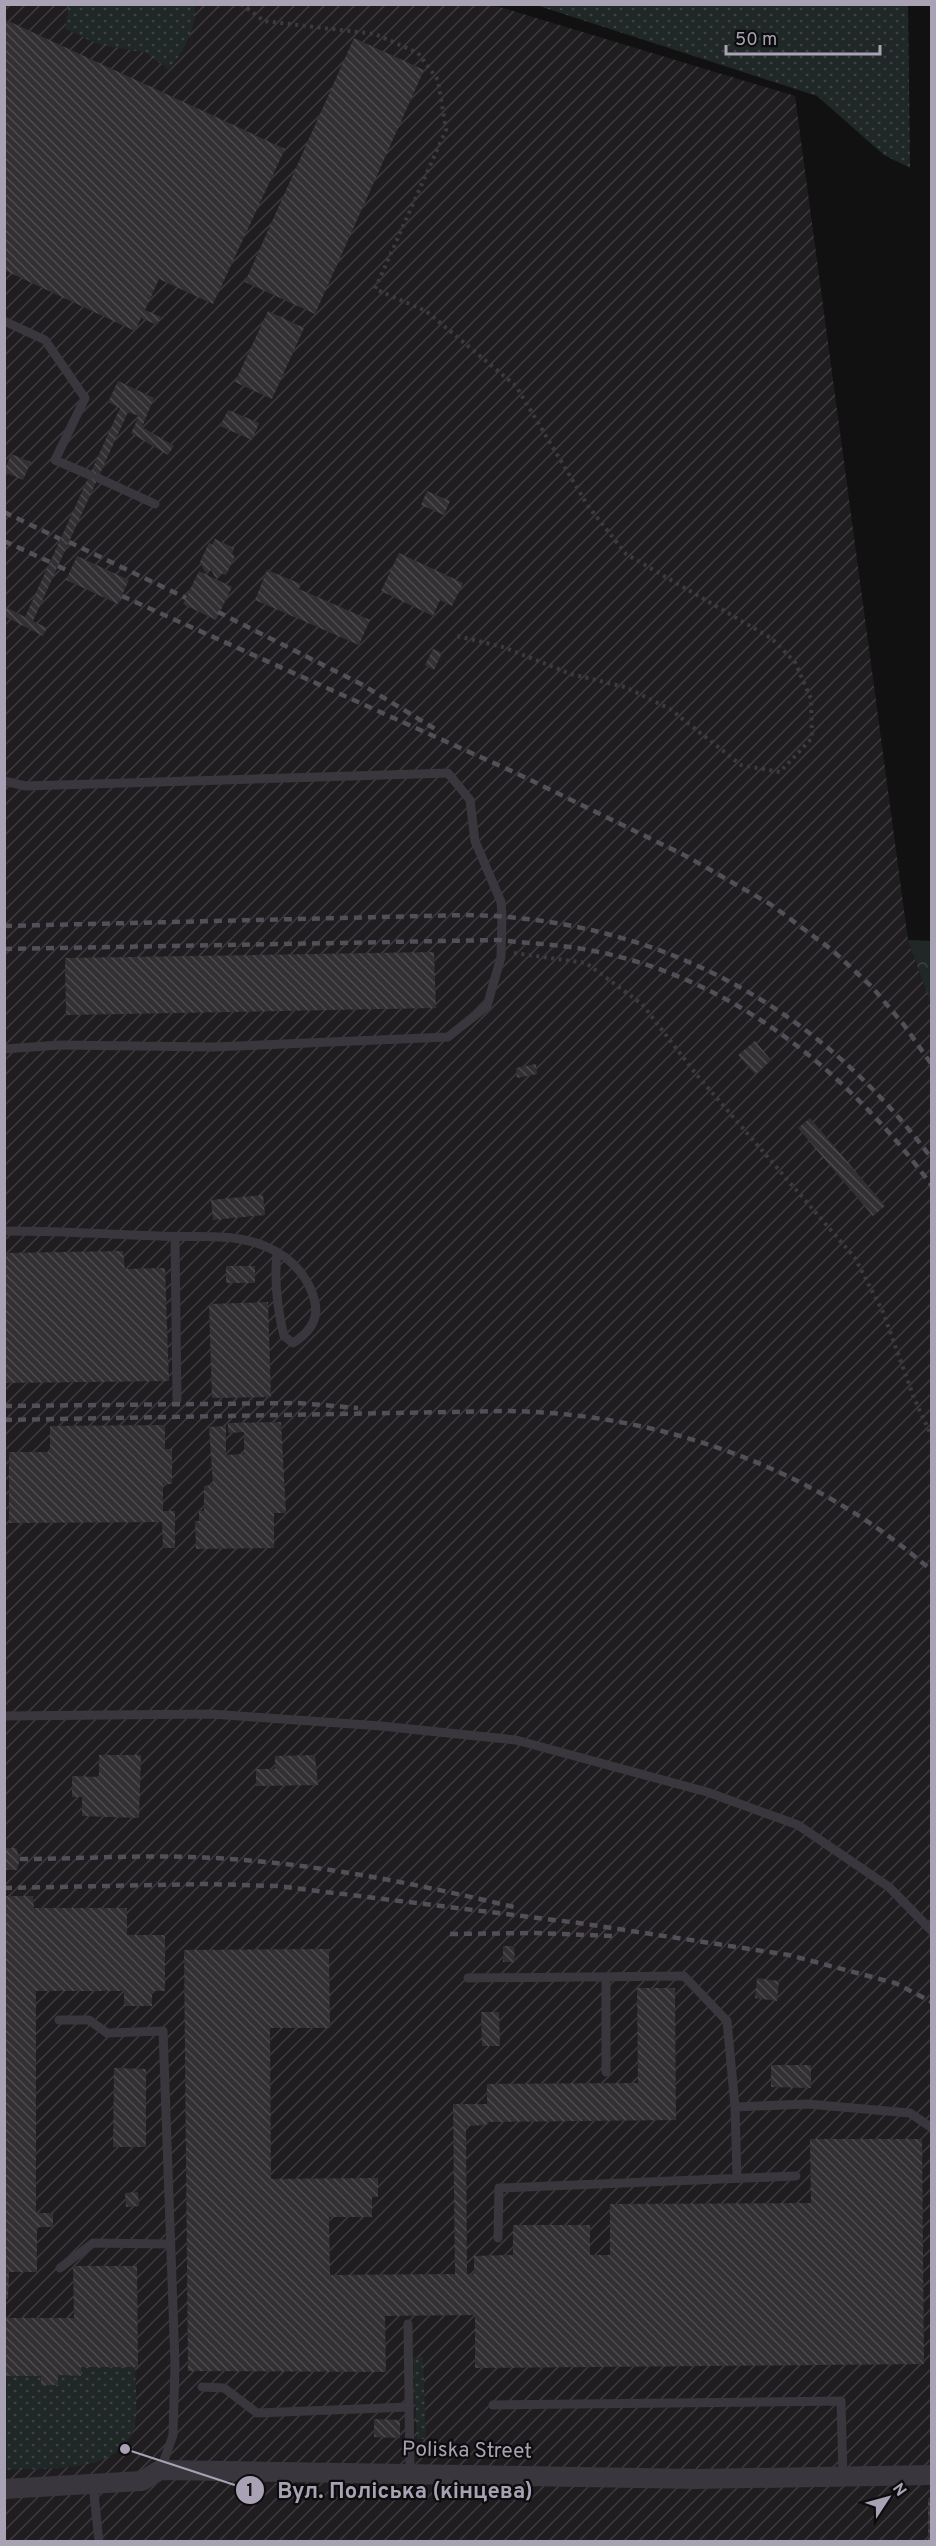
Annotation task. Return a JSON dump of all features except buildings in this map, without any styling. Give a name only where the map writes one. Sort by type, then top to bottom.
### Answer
[{"type":"street","name":"Poliska Street","points":[[4,2489],[142,2481],[160,2470],[697,2479],[932,2475]]},
{"type":"lane","points":[[4,321],[45,340],[85,398],[55,460],[155,504]]},
{"type":"lane","points":[[4,781],[26,786],[448,773],[470,800],[476,841],[501,902],[501,952],[487,1006],[448,1036],[212,1047],[60,1045],[4,1049]]},
{"type":"lane","points":[[4,1232],[228,1237],[267,1247],[277,1252],[292,1262],[312,1287],[317,1311],[307,1334],[293,1342],[284,1336],[278,1311],[274,1280],[277,1252]]},
{"type":"lane","points":[[175,1237],[177,1400]]},
{"type":"lane","points":[[4,1716],[211,1714],[381,1726],[516,1740],[707,1792],[798,1825],[889,1887],[932,1930]]},
{"type":"lane","points":[[468,1978],[684,1976],[727,2021],[735,2107],[737,2177]]},
{"type":"lane","points":[[606,1977],[606,2072]]},
{"type":"lane","points":[[59,2020],[89,2020],[107,2033],[163,2031],[175,2364],[173,2435],[160,2470]]},
{"type":"lane","points":[[735,2107],[807,2104],[910,2113],[932,2128]]},
{"type":"lane","points":[[498,2238],[499,2188],[796,2176]]},
{"type":"lane","points":[[60,2268],[93,2242],[170,2244]]},
{"type":"lane","points":[[408,2324],[410,2473]]},
{"type":"lane","points":[[202,2387],[224,2388],[257,2412],[409,2407]]},
{"type":"lane","points":[[493,2405],[841,2401],[843,2477]]},
{"type":"lane","points":[[93,2484],[99,2541]]},
{"type":"path","points":[[242,4],[264,21],[375,34],[418,53],[438,80],[446,130],[375,289],[426,311],[516,386],[588,506],[626,554],[771,638],[795,662],[811,699],[812,738],[780,772],[741,765],[670,709],[625,687],[571,674],[503,647],[453,635]]},
{"type":"path","points":[[501,952],[586,963],[642,1004],[696,1074],[855,1258],[883,1312],[914,1398],[932,1437]]},
{"type":"shaded area","points":[[5,5],[493,5],[795,96],[908,940],[931,1005],[931,2541],[5,2542]]},
{"type":"green space","points":[[69,5],[195,5],[195,13],[188,40],[168,69],[146,53],[98,44],[65,29]]},
{"type":"green space","points":[[536,5],[908,5],[910,168],[884,155],[817,96]]},
{"type":"green space","points":[[908,940],[931,941],[931,1005]]},
{"type":"green space","points":[[423,2357],[426,2439],[417,2439],[413,2358]]},
{"type":"green space","points":[[81,2367],[135,2367],[137,2407],[134,2428],[126,2443],[113,2454],[97,2462],[59,2468],[5,2470],[5,2376],[41,2376],[41,2385],[58,2385],[58,2375],[81,2376]]},
{"type":"railway","points":[[4,512],[60,539]]},
{"type":"railway","points":[[4,541],[50,562]]},
{"type":"railway","points":[[69,542],[186,598]]},
{"type":"railway","points":[[58,566],[70,572]]},
{"type":"railway","points":[[122,596],[516,773],[686,856],[770,904],[832,950],[872,987],[904,1025],[932,1065]]},
{"type":"railway","points":[[218,612],[361,684],[437,730]]},
{"type":"railway","points":[[4,926],[466,915],[536,920],[603,933],[667,953],[728,981],[785,1015],[838,1057],[887,1105],[932,1159]]},
{"type":"railway","points":[[4,949],[499,940],[558,945],[631,960],[683,978],[731,1002],[777,1031],[861,1102],[932,1186]]},
{"type":"railway","points":[[4,1406],[298,1403],[358,1408]]},
{"type":"railway","points":[[4,1420],[504,1411],[562,1414],[619,1422],[676,1435],[732,1453],[786,1475],[837,1503],[886,1535],[932,1571]]},
{"type":"railway","points":[[20,1859],[168,1857],[272,1863],[396,1881],[518,1908]]},
{"type":"railway","points":[[4,1888],[206,1884],[277,1886],[441,1906],[579,1923],[789,1955],[895,1983],[932,2002]]},
{"type":"railway","points":[[450,1934],[537,1933],[612,1936]]},
{"type":"place","name":"Вул. Поліська (кінцева)","points":[[125,2449]]}]
